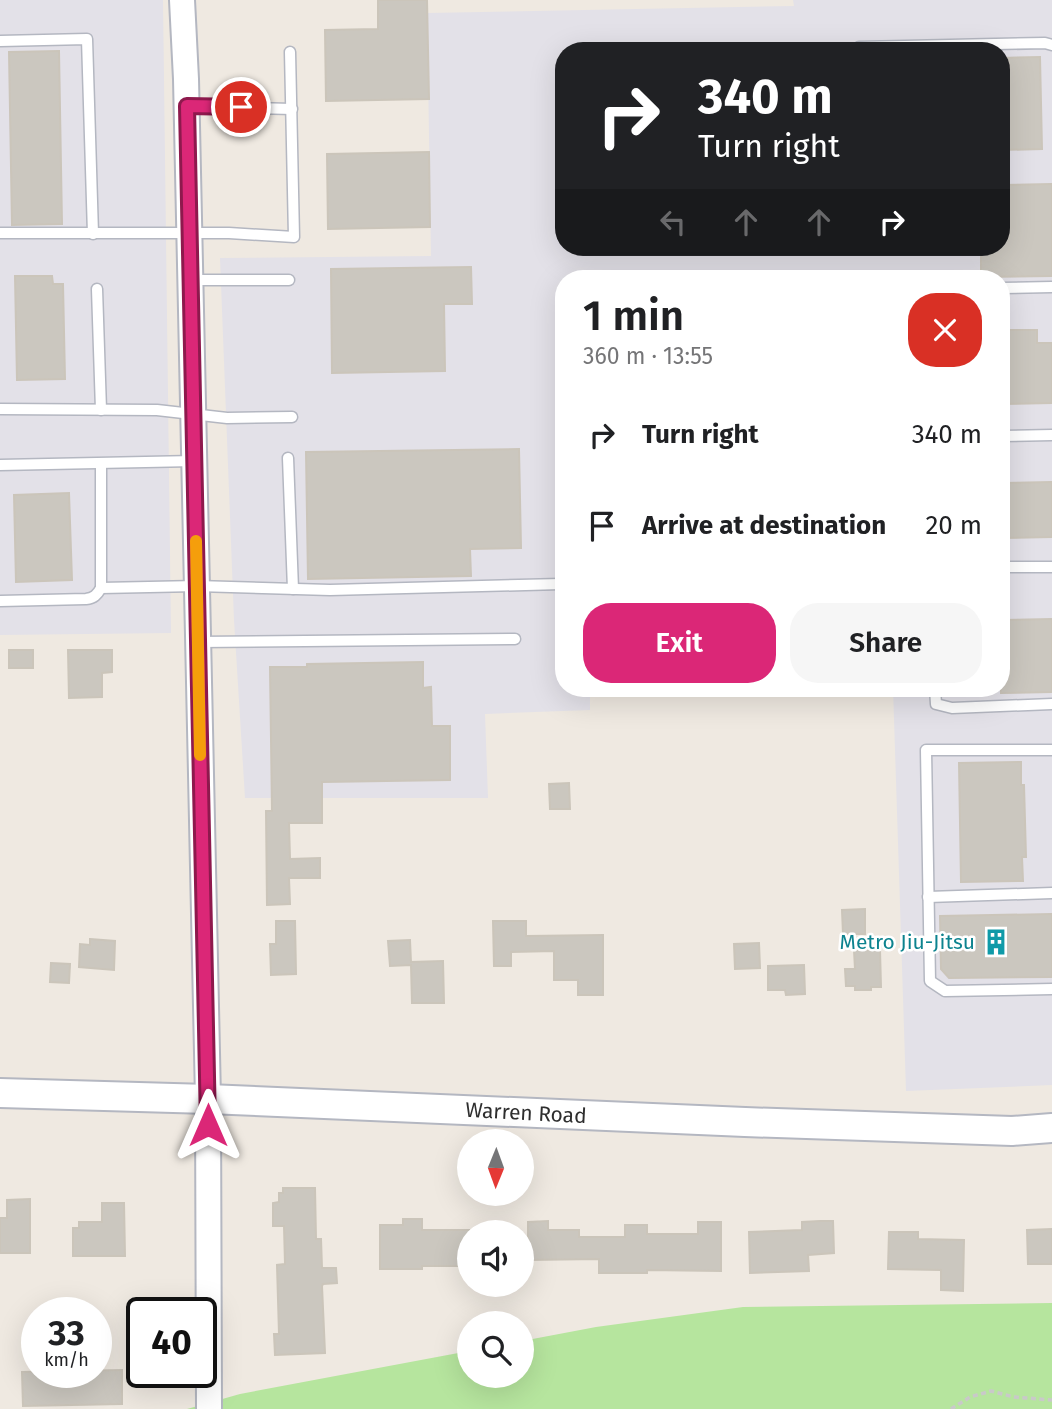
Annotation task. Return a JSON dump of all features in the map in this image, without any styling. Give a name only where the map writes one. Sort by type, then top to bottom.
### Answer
[{"type":"main road","name":"Warren Road","points":[[0,1093],[1012,1131],[1052,1128]]},
{"type":"street","points":[[182,0],[187,106],[208,1099],[209,1409]]},
{"type":"lane","points":[[0,41],[88,38],[93,233]]},
{"type":"lane","points":[[1010,44],[1052,45]]},
{"type":"lane","points":[[0,233],[229,233],[294,237],[290,52]]},
{"type":"lane","points":[[187,106],[292,109]]},
{"type":"lane","points":[[190,280],[289,280]]},
{"type":"lane","points":[[1010,288],[1052,287]]},
{"type":"lane","points":[[97,289],[101,410]]},
{"type":"lane","points":[[0,409],[157,411],[227,418],[292,417]]},
{"type":"lane","points":[[1010,436],[1052,435]]},
{"type":"lane","points":[[288,458],[293,589]]},
{"type":"lane","points":[[0,465],[194,461]]},
{"type":"lane","points":[[0,601],[86,599],[95,596],[101,588],[101,464]]},
{"type":"lane","points":[[1010,567],[1052,567]]},
{"type":"lane","points":[[101,588],[197,586],[330,590],[555,584]]},
{"type":"lane","points":[[198,642],[515,639]]},
{"type":"lane","points":[[936,697],[936,704],[952,708],[1052,704]]},
{"type":"lane","points":[[1052,750],[926,750],[930,981],[945,991],[1052,989]]},
{"type":"lane","points":[[928,897],[1052,893]]},
{"type":"path","points":[[951,1409],[970,1397],[990,1391],[1014,1397],[1052,1400]]},
{"type":"shaded area","points":[[0,0],[163,0],[171,633],[0,635]]},
{"type":"shaded area","points":[[793,0],[1052,0],[1052,1085],[906,1091],[893,697],[1010,697],[1010,270],[555,270],[555,697],[590,697],[590,710],[485,714],[488,798],[245,798],[234,620],[220,258],[431,256],[427,13],[794,6]]},
{"type":"green space","points":[[1052,1303],[1052,1409],[187,1409],[240,1394],[457,1353],[457,1388],[534,1388],[534,1339],[596,1327],[743,1307]]},
{"type":"building","points":[[378,0],[427,0],[429,99],[326,101],[325,30],[378,29]]},
{"type":"building","points":[[59,51],[62,224],[12,225],[9,52]]},
{"type":"building","points":[[1040,57],[1042,149],[1010,150],[1010,58]]},
{"type":"building","points":[[429,152],[430,227],[328,229],[327,154]]},
{"type":"building","points":[[1052,184],[1052,276],[1010,277],[1010,270],[981,270],[981,256],[1010,256],[1010,185]]},
{"type":"building","points":[[471,267],[472,304],[444,304],[445,371],[332,373],[331,269]]},
{"type":"building","points":[[15,276],[52,276],[53,284],[63,284],[65,379],[17,380]]},
{"type":"building","points":[[1010,330],[1037,330],[1037,343],[1052,343],[1052,403],[1010,404]]},
{"type":"building","points":[[519,449],[521,548],[470,549],[471,576],[308,579],[306,452]]},
{"type":"building","points":[[1052,482],[1052,537],[1010,538],[1010,483]]},
{"type":"building","points":[[69,493],[72,580],[16,582],[14,495]]},
{"type":"building","points":[[1052,619],[1052,692],[1010,693],[1010,620]]},
{"type":"building","points":[[9,650],[33,650],[33,668],[9,668]]},
{"type":"building","points":[[68,650],[112,650],[112,672],[102,673],[102,697],[69,698]]},
{"type":"building","points":[[423,662],[423,688],[431,687],[432,726],[450,726],[450,780],[322,782],[322,823],[289,823],[290,859],[320,858],[320,878],[289,878],[290,904],[267,905],[266,811],[272,811],[270,667]]},
{"type":"building","points":[[1021,762],[1026,857],[1022,857],[1023,881],[961,882],[959,763]]},
{"type":"building","points":[[569,783],[570,809],[550,809],[549,784]]},
{"type":"building","points":[[865,909],[865,934],[843,934],[842,910]]},
{"type":"building","name":"Metro Jiu-Jitsu","points":[[1052,914],[1052,977],[949,978],[941,969],[940,916]]},
{"type":"building","points":[[276,921],[295,921],[296,974],[271,975],[270,944],[276,944]]},
{"type":"building","points":[[493,921],[526,921],[526,936],[603,935],[603,995],[578,995],[578,980],[554,980],[554,951],[511,952],[511,966],[494,966]]},
{"type":"building","points":[[90,939],[115,941],[114,970],[79,967],[80,944],[90,945]]},
{"type":"building","points":[[410,940],[411,963],[443,961],[444,1003],[412,1003],[411,965],[390,966],[388,941]]},
{"type":"building","points":[[759,943],[760,968],[735,969],[734,944]]},
{"type":"building","points":[[854,950],[880,950],[881,987],[855,990],[855,986],[846,986],[845,969],[855,969]]},
{"type":"building","points":[[51,963],[70,964],[69,983],[50,982]]},
{"type":"building","points":[[804,965],[805,994],[786,995],[785,990],[768,990],[768,966]]},
{"type":"building","points":[[283,1188],[315,1188],[316,1239],[321,1239],[322,1268],[336,1268],[337,1283],[322,1286],[325,1353],[275,1355],[274,1334],[279,1334],[277,1265],[285,1264],[284,1226],[273,1226],[273,1203],[279,1202],[279,1193],[283,1193]]},
{"type":"building","points":[[30,1199],[30,1253],[0,1253],[0,1218],[7,1218],[7,1200]]},
{"type":"building","points":[[102,1203],[124,1203],[125,1256],[73,1256],[73,1228],[79,1228],[79,1222],[102,1222]]},
{"type":"building","points":[[403,1219],[422,1219],[422,1230],[457,1230],[457,1266],[380,1269],[380,1225],[403,1225]]},
{"type":"building","points":[[548,1221],[548,1230],[579,1230],[579,1237],[625,1237],[625,1225],[647,1225],[647,1234],[698,1234],[698,1222],[721,1222],[721,1271],[647,1270],[647,1273],[599,1273],[599,1259],[534,1260],[534,1222]]},
{"type":"building","points":[[833,1221],[834,1253],[808,1255],[809,1271],[750,1273],[749,1232],[802,1230],[802,1222]]},
{"type":"building","points":[[1052,1229],[1052,1264],[1028,1264],[1027,1230]]},
{"type":"building","points":[[889,1232],[918,1232],[918,1239],[964,1240],[963,1291],[941,1290],[941,1270],[888,1269]]},
{"type":"building","points":[[112,1370],[122,1370],[122,1404],[23,1406],[22,1388],[112,1388]]},
{"type":"slow traffic","points":[[196,541],[200,755]]},
{"type":"place","name":"Metro Jiu-Jitsu","points":[[996,942]]},
{"type":"route","points":[[208,1125],[187,106],[241,107]]}]
